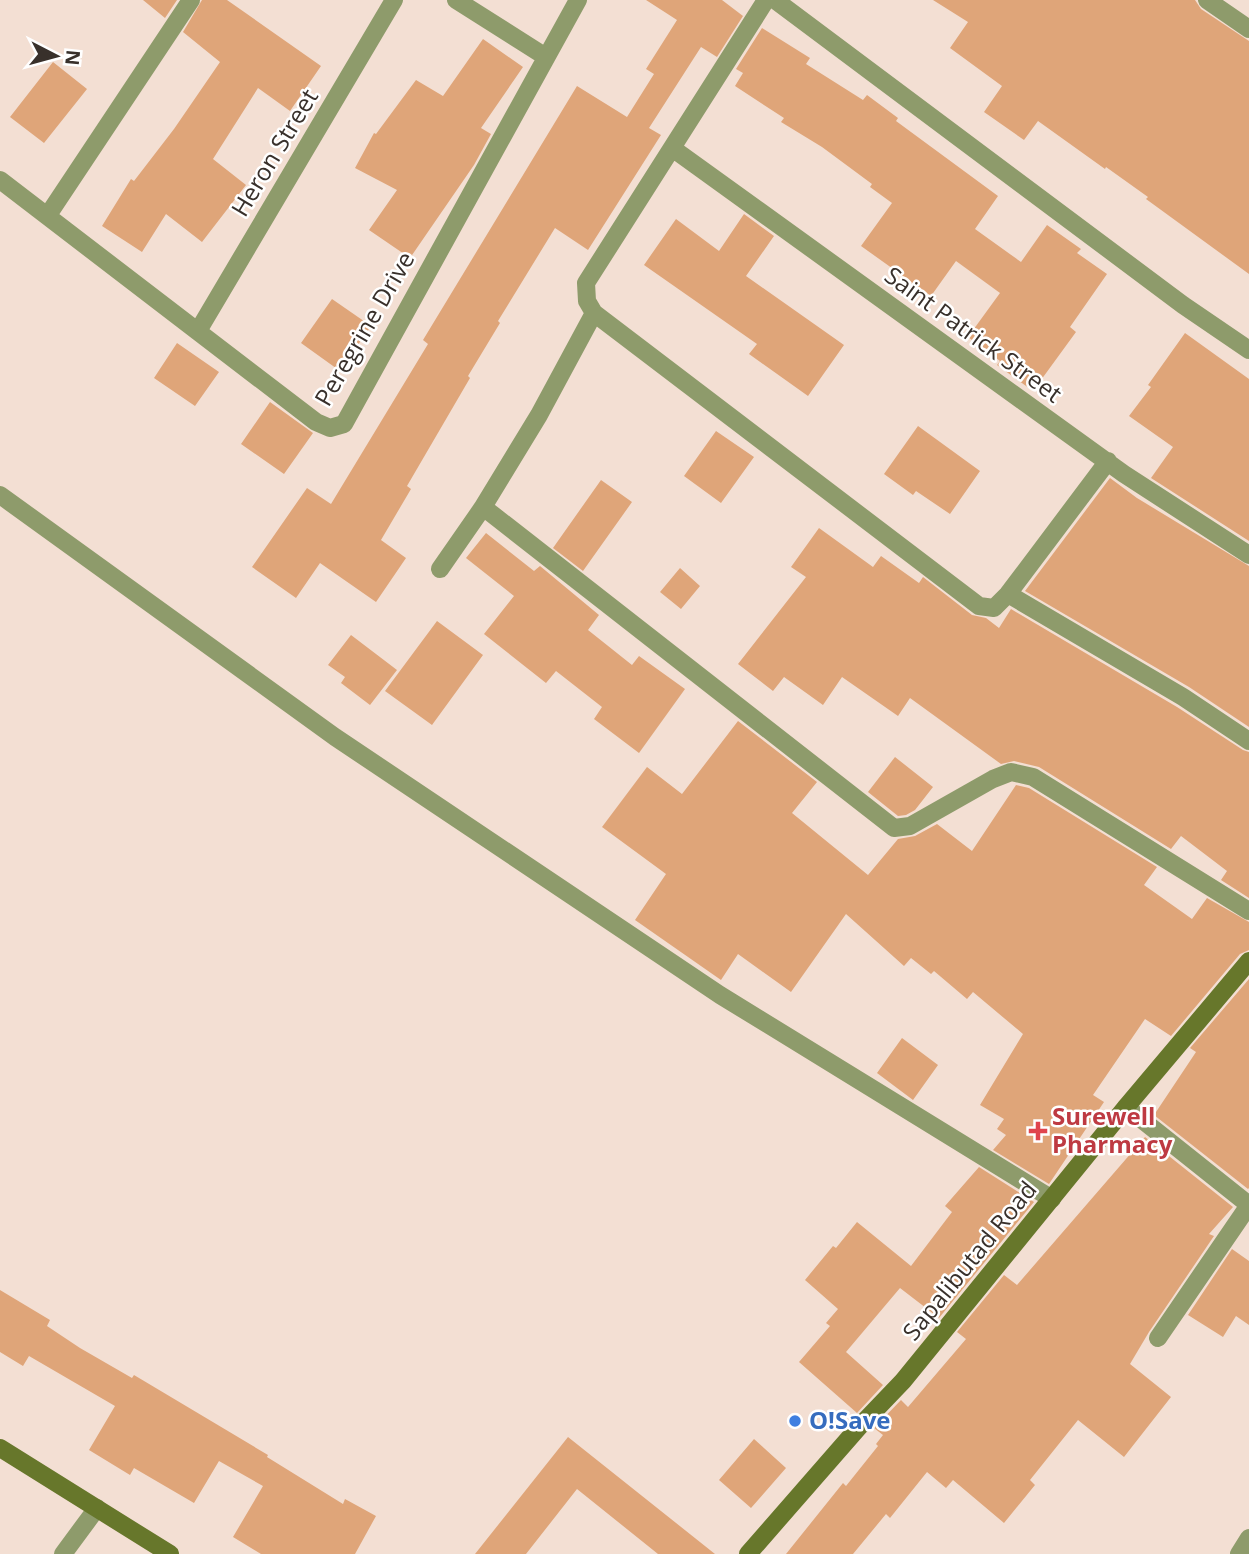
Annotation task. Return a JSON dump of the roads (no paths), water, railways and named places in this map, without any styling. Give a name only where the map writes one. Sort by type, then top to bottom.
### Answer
[{"type":"street","points":[[48,215],[191,0]]},
{"type":"street","name":"Heron Street","points":[[198,331],[394,0]]},
{"type":"street","points":[[456,0],[546,57]]},
{"type":"street","name":"Peregrine Drive","points":[[0,180],[316,422],[330,428],[344,424],[578,0]]},
{"type":"street","points":[[766,0],[586,283],[587,301],[594,313],[979,606],[995,608],[1008,594],[1108,461]]},
{"type":"street","points":[[775,0],[1183,304],[1249,350]]},
{"type":"street","points":[[1207,0],[1249,29]]},
{"type":"street","name":"Saint Patrick Street","points":[[672,148],[1108,461],[1249,555]]},
{"type":"street","points":[[440,569],[483,507],[539,415],[594,313]]},
{"type":"street","points":[[0,495],[335,737],[720,995],[1052,1199]]},
{"type":"street","points":[[483,507],[894,828],[910,826],[993,779],[1011,772],[1033,777],[1249,911]]},
{"type":"street","points":[[1008,594],[1183,697],[1249,741]]},
{"type":"street","name":"Sapalibutad Road","points":[[748,1554],[858,1428],[903,1381],[1126,1107],[1249,961]]},
{"type":"street","points":[[1126,1107],[1249,1205],[1158,1338]]},
{"type":"street","points":[[0,1448],[97,1508],[158,1551]]},
{"type":"street","points":[[64,1554],[97,1508]]},
{"type":"street","points":[[1239,1554],[1249,1538]]},
{"type":"place","name":"Surewell Pharmacy","points":[[1038,1131]]},
{"type":"place","name":"O!Save","points":[[795,1421]]}]
